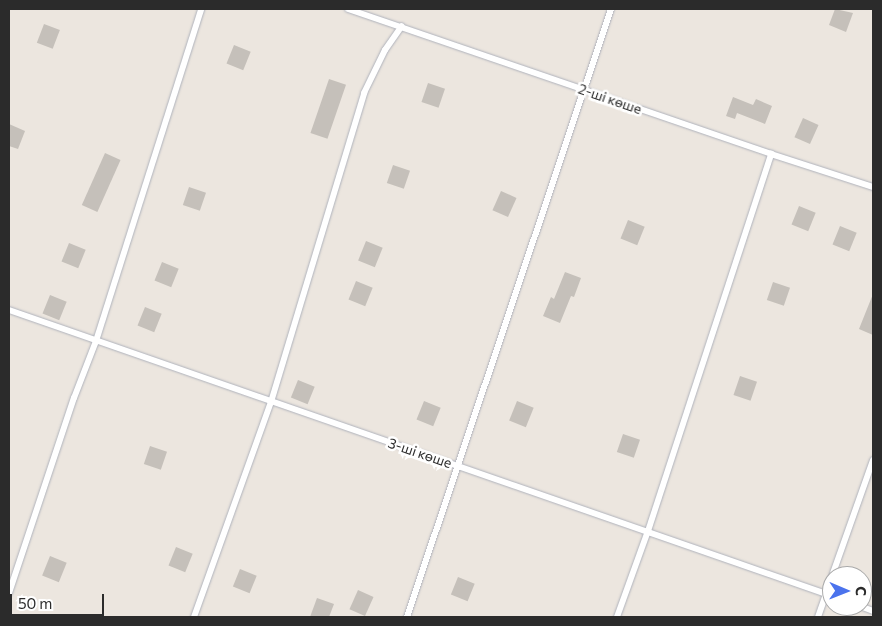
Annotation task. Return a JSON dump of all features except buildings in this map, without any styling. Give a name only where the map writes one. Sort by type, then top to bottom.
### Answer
[{"type":"lane","points":[[9,593],[74,398],[96,341],[201,9]]},
{"type":"lane","name":"2-ші көше","points":[[348,9],[770,154],[873,187]]},
{"type":"lane","points":[[407,617],[460,466],[611,9]]},
{"type":"lane","points":[[194,617],[271,402],[364,94],[385,50],[402,26]]},
{"type":"lane","points":[[617,617],[648,531],[770,154]]},
{"type":"lane","name":"3-ші көше","points":[[9,310],[822,593]]},
{"type":"lane","points":[[836,566],[873,460]]}]
